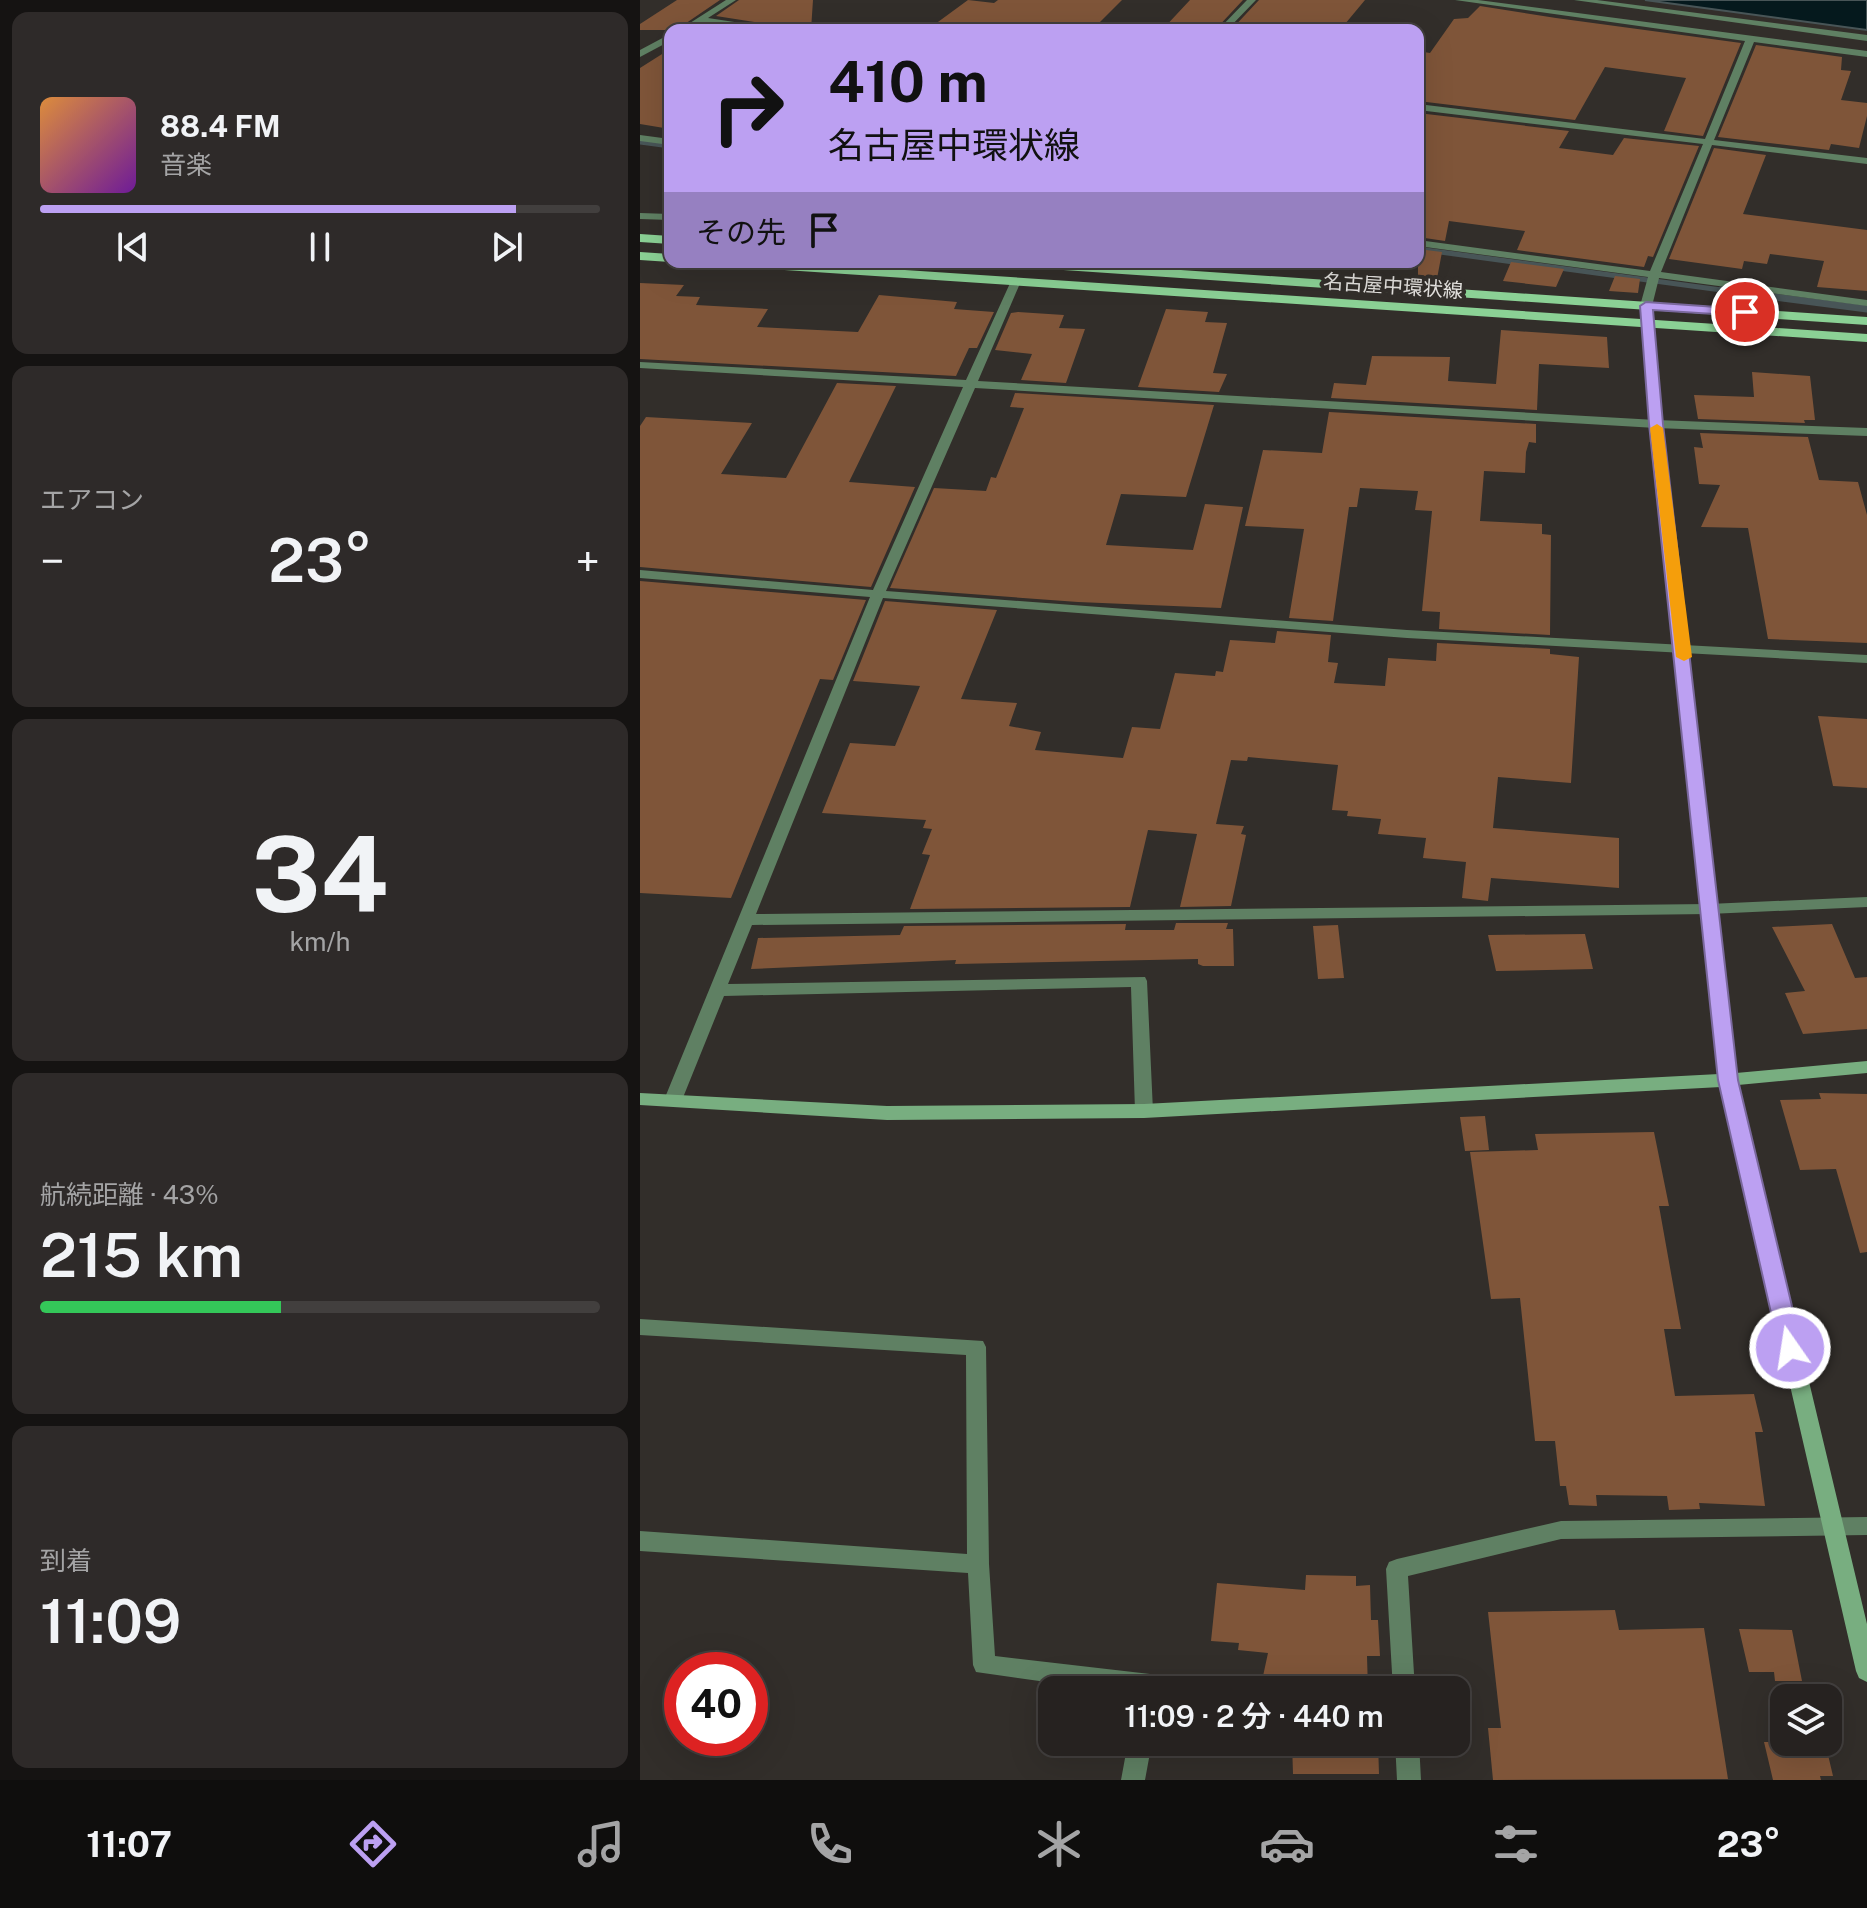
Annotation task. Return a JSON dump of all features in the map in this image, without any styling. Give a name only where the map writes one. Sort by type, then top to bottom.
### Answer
[{"type":"main road","points":[[640,238],[664,240]]},
{"type":"main road","points":[[640,256],[664,258]]},
{"type":"main road","name":"名古屋中環状線","points":[[816,268],[1867,338]]},
{"type":"main road","name":"名古屋中環状線","points":[[1096,268],[1867,321]]},
{"type":"street","points":[[694,24],[730,0]]},
{"type":"street","points":[[1228,24],[1252,0]]},
{"type":"street","points":[[1459,0],[1867,54]]},
{"type":"street","points":[[1578,0],[1867,38]]},
{"type":"street","points":[[701,20],[734,24]]},
{"type":"street","points":[[1751,37],[1653,279],[1646,306],[1647,323],[1728,1080],[1867,1671]]},
{"type":"street","points":[[640,54],[664,40]]},
{"type":"street","points":[[1424,108],[1867,161]]},
{"type":"street","points":[[640,138],[664,141]]},
{"type":"street","points":[[640,216],[664,217]]},
{"type":"street","points":[[1424,244],[1653,279],[1867,303]]},
{"type":"street","points":[[673,1100],[878,594],[1016,281]]},
{"type":"street","points":[[640,365],[1656,424],[1867,432]]},
{"type":"street","points":[[640,574],[878,594],[1683,651],[1867,659]]},
{"type":"street","points":[[744,920],[1709,909],[1867,902]]},
{"type":"street","points":[[716,990],[1139,981],[1144,1111]]},
{"type":"street","points":[[640,1099],[887,1113],[1144,1111],[1728,1080],[1867,1067]]},
{"type":"street","points":[[640,1327],[976,1347],[978,1564],[984,1665],[1075,1676]]},
{"type":"street","points":[[1403,1676],[1397,1569],[1561,1530],[1867,1526]]},
{"type":"street","points":[[640,1541],[978,1564]]},
{"type":"street","points":[[1133,1780],[1137,1756]]},
{"type":"street","points":[[1408,1756],[1409,1780]]},
{"type":"shaded area","points":[[1645,0],[1867,0],[1867,30]]},
{"type":"building","points":[[677,0],[720,0],[685,24],[664,24],[664,30],[640,30],[640,24]]},
{"type":"building","points":[[739,0],[813,0],[811,24],[768,24],[716,16]]},
{"type":"building","points":[[968,0],[994,3],[998,0],[1122,0],[1098,24],[935,24]]},
{"type":"building","points":[[1190,0],[1243,0],[1221,24],[1168,24]]},
{"type":"building","points":[[1259,0],[1365,0],[1345,24],[1237,24]]},
{"type":"building","points":[[1480,6],[1741,43],[1703,136],[1664,131],[1686,78],[1605,67],[1575,120],[1424,102],[1424,52],[1430,53],[1454,19],[1468,18]]},
{"type":"building","points":[[1756,45],[1842,57],[1841,70],[1851,71],[1841,100],[1867,103],[1859,148],[1831,144],[1829,150],[1718,137]]},
{"type":"building","points":[[664,53],[664,128],[640,124],[640,68]]},
{"type":"building","points":[[1424,114],[1569,131],[1559,148],[1613,155],[1624,138],[1699,146],[1653,257],[1648,256],[1644,267],[1517,250],[1525,231],[1449,221],[1445,241],[1424,238]]},
{"type":"building","points":[[1714,148],[1766,155],[1743,214],[1867,230],[1867,291],[1817,287],[1824,261],[1770,254],[1767,264],[1744,261],[1742,269],[1669,259]]},
{"type":"building","points":[[1424,250],[1442,252],[1436,284],[1418,283],[1418,268],[1424,268]]},
{"type":"building","points":[[1511,262],[1564,269],[1556,287],[1503,281]]},
{"type":"building","points":[[1615,276],[1640,279],[1638,293],[1609,291]]},
{"type":"building","points":[[640,283],[684,285],[676,296],[700,297],[696,305],[768,309],[757,327],[858,332],[879,295],[957,302],[954,309],[994,312],[977,348],[969,348],[956,376],[640,359]]},
{"type":"building","points":[[1166,309],[1208,312],[1205,322],[1227,323],[1213,373],[1227,374],[1219,392],[1138,387]]},
{"type":"building","points":[[1011,313],[1064,315],[1059,328],[1085,329],[1066,383],[1021,380],[1032,354],[995,350]]},
{"type":"building","points":[[1501,330],[1607,337],[1609,368],[1539,364],[1537,410],[1331,398],[1334,383],[1366,385],[1372,356],[1450,357],[1448,381],[1496,384]]},
{"type":"building","points":[[1752,372],[1810,376],[1815,420],[1804,420],[1805,423],[1698,419],[1694,395],[1754,397]]},
{"type":"building","points":[[837,383],[896,386],[849,482],[915,487],[871,587],[640,567],[640,426],[646,417],[752,423],[721,474],[786,478]]},
{"type":"building","points":[[1015,393],[1214,405],[1186,497],[1121,494],[1106,545],[1193,550],[1205,504],[1243,507],[1221,608],[1078,602],[890,588],[934,488],[986,491],[991,477],[996,478],[1024,408],[1010,407]]},
{"type":"building","points":[[1329,412],[1536,424],[1536,443],[1529,442],[1525,473],[1484,471],[1480,521],[1542,524],[1542,534],[1551,535],[1550,635],[1439,629],[1440,612],[1422,611],[1432,511],[1415,510],[1418,491],[1360,488],[1357,507],[1349,507],[1333,621],[1289,618],[1304,529],[1245,526],[1263,450],[1322,453]]},
{"type":"building","points":[[1700,433],[1808,437],[1819,480],[1858,482],[1867,515],[1867,643],[1768,639],[1748,528],[1701,527],[1720,485],[1699,484],[1694,447],[1703,448]]},
{"type":"building","points":[[640,581],[866,600],[833,680],[820,679],[731,898],[640,893]]},
{"type":"building","points":[[885,601],[997,610],[961,699],[1017,703],[1009,726],[1041,732],[1035,750],[1123,758],[1132,727],[1160,729],[1175,673],[1215,676],[1216,671],[1223,672],[1230,640],[1275,643],[1277,631],[1331,635],[1328,662],[1338,663],[1334,683],[1385,686],[1388,658],[1436,661],[1437,643],[1550,649],[1550,654],[1579,657],[1571,783],[1498,777],[1493,828],[1619,838],[1619,888],[1491,878],[1488,901],[1462,898],[1466,862],[1423,858],[1426,838],[1378,834],[1381,819],[1347,816],[1348,811],[1332,810],[1338,765],[1248,757],[1247,761],[1231,760],[1216,824],[1244,826],[1241,834],[1246,835],[1231,906],[1180,907],[1197,834],[1148,830],[1130,907],[910,909],[930,855],[922,854],[932,829],[923,828],[926,820],[822,813],[850,743],[895,746],[920,686],[853,681]]},
{"type":"building","points":[[1818,716],[1867,719],[1867,788],[1833,786]]},
{"type":"building","points":[[1176,923],[1228,923],[1226,929],[1233,929],[1234,966],[1203,966],[1198,964],[1198,959],[955,964],[956,960],[751,969],[758,938],[900,935],[904,926],[1126,924],[1125,930],[1174,930]]},
{"type":"building","points":[[1832,924],[1855,978],[1867,977],[1867,1029],[1803,1034],[1785,993],[1805,991],[1772,927]]},
{"type":"building","points":[[1338,925],[1344,978],[1318,979],[1313,926]]},
{"type":"building","points":[[1585,934],[1593,969],[1496,971],[1488,935]]},
{"type":"building","points":[[1819,1093],[1867,1094],[1867,1252],[1860,1253],[1836,1169],[1800,1170],[1780,1100],[1821,1099]]},
{"type":"building","points":[[1485,1116],[1489,1150],[1465,1151],[1460,1117]]},
{"type":"building","points":[[1654,1132],[1669,1206],[1659,1206],[1681,1329],[1664,1329],[1675,1396],[1754,1394],[1763,1432],[1755,1432],[1765,1506],[1699,1503],[1700,1509],[1669,1510],[1667,1496],[1596,1495],[1597,1506],[1569,1505],[1566,1486],[1560,1486],[1555,1441],[1535,1441],[1520,1298],[1491,1299],[1470,1152],[1538,1150],[1535,1134]]},
{"type":"building","points":[[1306,1575],[1356,1576],[1356,1586],[1370,1585],[1371,1620],[1378,1620],[1380,1656],[1367,1656],[1368,1676],[1263,1676],[1268,1653],[1238,1650],[1239,1643],[1211,1641],[1217,1583],[1305,1590]]},
{"type":"building","points":[[1615,1610],[1619,1630],[1704,1628],[1728,1779],[1493,1780],[1488,1728],[1501,1728],[1488,1612]]},
{"type":"building","points":[[1739,1629],[1792,1630],[1802,1681],[1775,1681],[1774,1672],[1749,1672]]},
{"type":"building","points":[[1764,1742],[1770,1742],[1770,1756],[1828,1756],[1833,1776],[1820,1776],[1821,1780],[1773,1780]]},
{"type":"building","points":[[1292,1756],[1378,1756],[1379,1774],[1293,1774]]},
{"type":"waterway","points":[[640,142],[664,145]]},
{"type":"waterway","points":[[1424,250],[1727,291]]},
{"type":"waterway","points":[[1721,290],[1727,291]]},
{"type":"waterway","points":[[1727,291],[1867,309]]},
{"type":"waterway","points":[[1727,291],[1736,292]]},
{"type":"slow traffic","points":[[1657,428],[1684,657]]},
{"type":"route","points":[[1745,312],[1646,306],[1656,424],[1728,1080],[1790,1348]]}]
